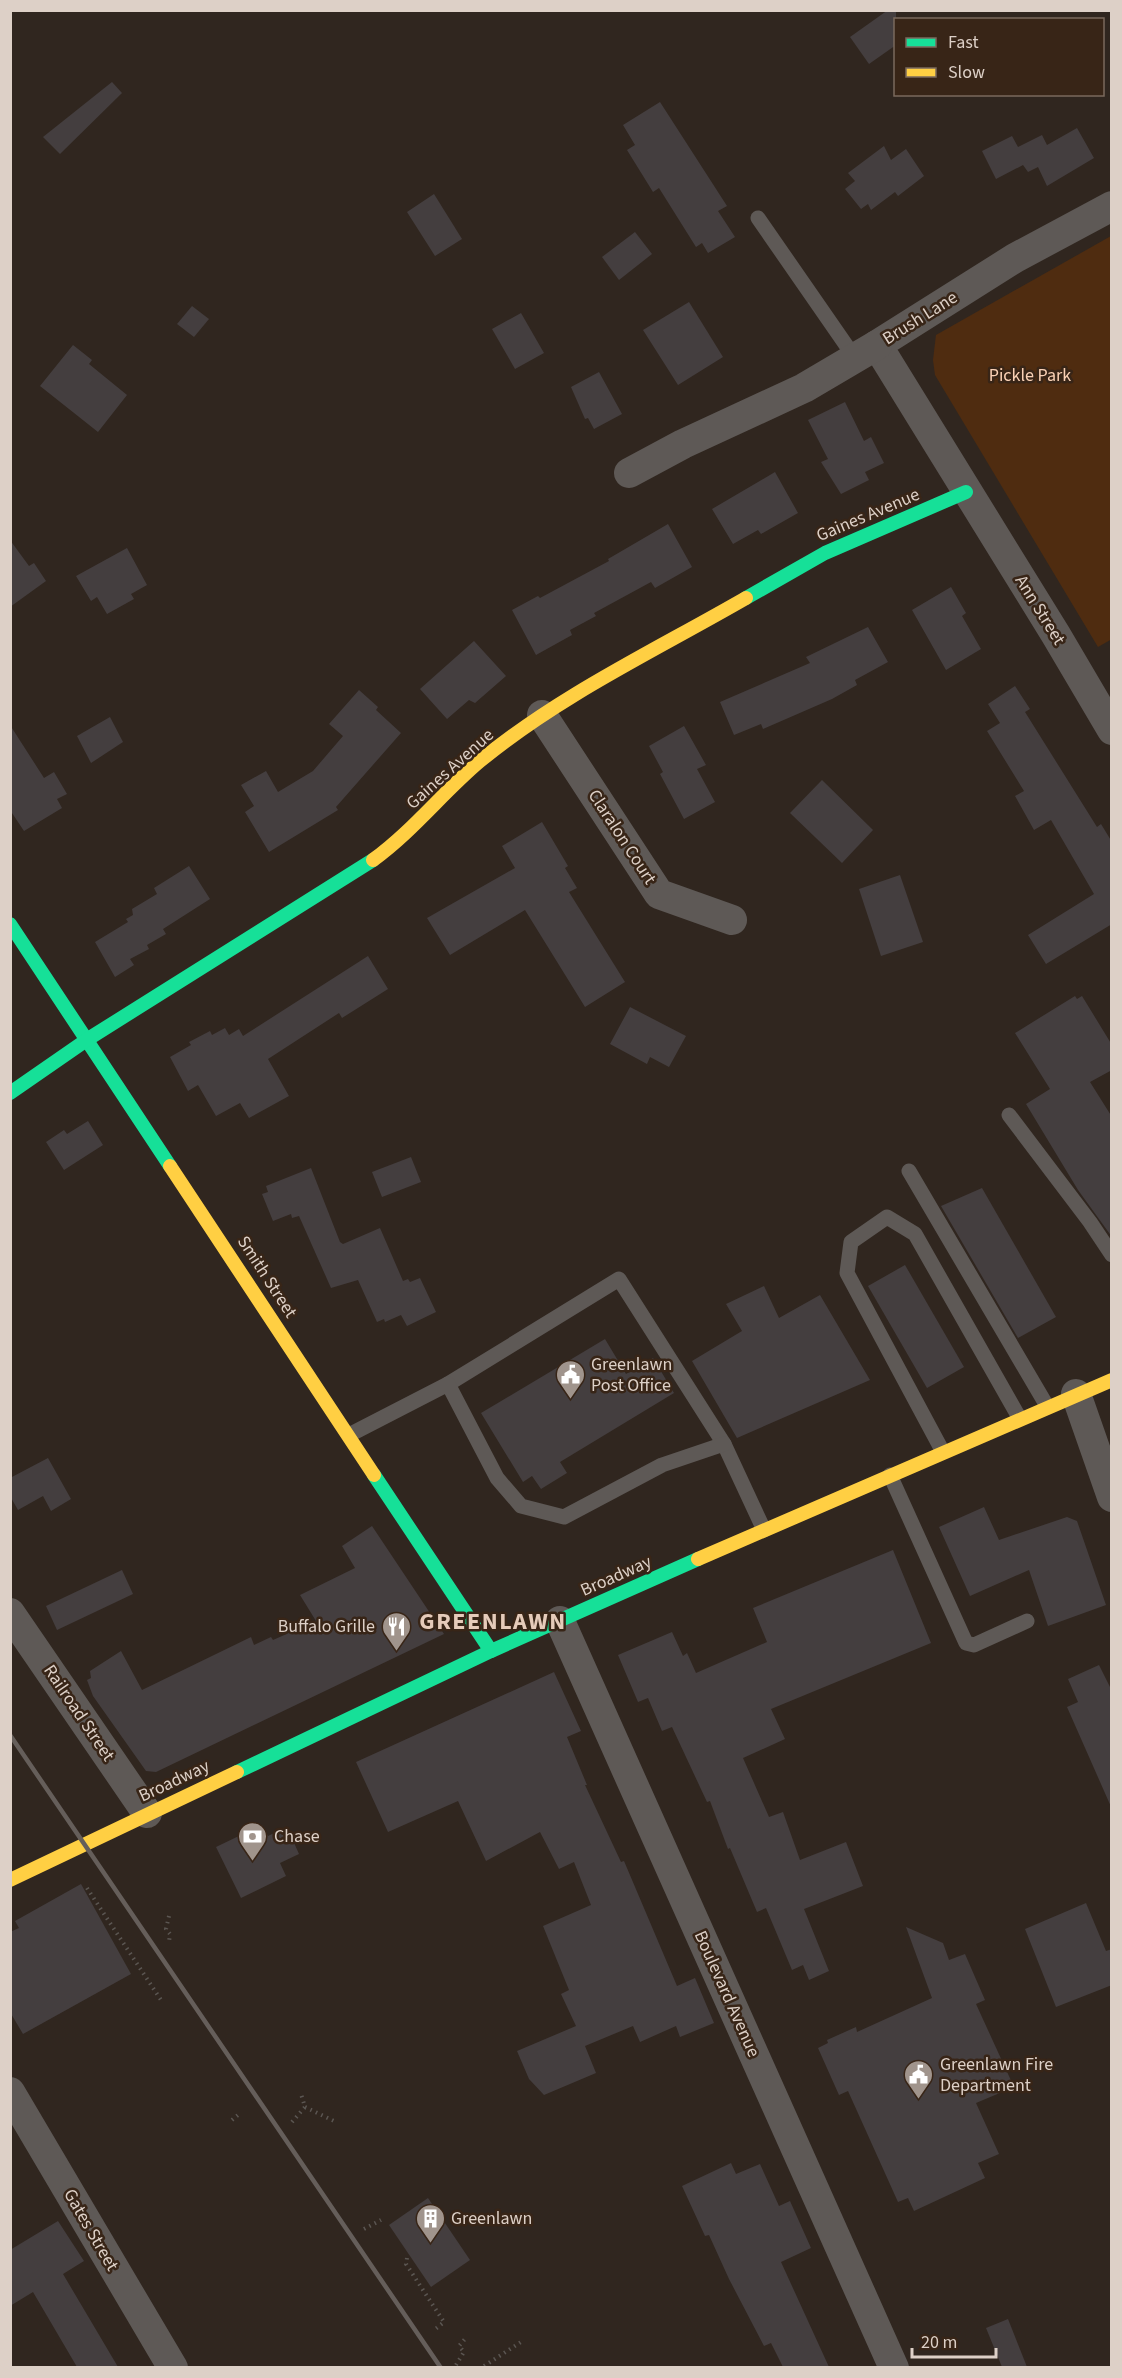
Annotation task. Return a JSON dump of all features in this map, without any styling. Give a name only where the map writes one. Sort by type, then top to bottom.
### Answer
[{"type":"street","name":"Brush Lane","points":[[966,492],[866,352],[1015,258],[1112,206]]},
{"type":"street","points":[[629,473],[683,444],[804,388],[866,352]]},
{"type":"street","name":"Gaines Avenue","points":[[10,1093],[88,1039],[375,859],[428,814],[479,762],[542,715],[825,553],[966,492]]},
{"type":"street","name":"Ann Street","points":[[966,492],[1056,635],[1111,729]]},
{"type":"street","name":"Claralon Court","points":[[542,715],[659,894],[732,920]]},
{"type":"street","name":"Smith Street","points":[[10,924],[491,1651]]},
{"type":"street","name":"Broadway","points":[[10,1880],[491,1651],[1047,1406],[1112,1380]]},
{"type":"street","points":[[1076,1394],[1112,1497]]},
{"type":"street","name":"Railroad Street","points":[[10,1613],[147,1813]]},
{"type":"street","name":"Boulevard Avenue","points":[[560,1621],[894,2367]]},
{"type":"street","name":"Gates Street","points":[[10,2092],[172,2367]]},
{"type":"lane","points":[[758,218],[866,352]]},
{"type":"lane","points":[[1009,1115],[1090,1222],[1112,1255]]},
{"type":"lane","points":[[909,1171],[1047,1406]]},
{"type":"lane","points":[[943,1452],[847,1273],[851,1242],[887,1217],[915,1234],[1020,1419]]},
{"type":"lane","points":[[349,1435],[448,1384],[619,1279],[724,1444],[764,1530]]},
{"type":"lane","points":[[448,1384],[497,1478],[521,1506],[564,1517],[662,1465],[724,1444]]},
{"type":"lane","points":[[890,1475],[966,1643],[974,1645],[1027,1621]]},
{"type":"path","points":[[87,1888],[163,2003]]},
{"type":"path","points":[[169,1916],[166,1929],[170,1934],[169,1942]]},
{"type":"path","points":[[301,2094],[305,2107],[334,2121]]},
{"type":"path","points":[[292,2122],[305,2107]]},
{"type":"path","points":[[232,2120],[238,2115]]},
{"type":"path","points":[[364,2229],[381,2220]]},
{"type":"path","points":[[406,2258],[406,2264],[444,2322],[433,2331]]},
{"type":"path","points":[[456,2365],[464,2352],[459,2346],[465,2339]]},
{"type":"path","points":[[484,2366],[521,2342]]},
{"type":"green space","name":"Pickle Park","points":[[1111,236],[1112,639],[1098,647],[935,375],[933,360],[936,335]]},
{"type":"building","points":[[888,10],[896,10],[894,46],[869,64],[850,37]]},
{"type":"building","points":[[112,82],[122,93],[60,154],[43,137]]},
{"type":"building","points":[[660,102],[727,206],[718,211],[735,237],[708,253],[702,243],[696,247],[659,188],[653,192],[627,150],[635,145],[623,125]]},
{"type":"building","points":[[1077,128],[1094,158],[1047,186],[1038,167],[1028,172],[1023,165],[996,179],[982,151],[1012,136],[1018,147],[1042,135],[1047,145]]},
{"type":"building","points":[[884,146],[891,160],[906,149],[924,176],[898,196],[895,192],[871,210],[868,204],[861,209],[845,189],[855,181],[848,173]]},
{"type":"building","points":[[434,194],[462,239],[435,256],[407,212]]},
{"type":"building","points":[[635,232],[652,254],[619,280],[602,257]]},
{"type":"building","points":[[689,302],[723,357],[678,385],[643,330]]},
{"type":"building","points":[[192,306],[209,319],[194,337],[177,324]]},
{"type":"building","points":[[521,313],[544,353],[515,369],[492,329]]},
{"type":"building","points":[[73,345],[92,360],[89,364],[127,395],[98,432],[40,386]]},
{"type":"building","points":[[599,372],[622,414],[594,429],[588,418],[585,419],[571,387]]},
{"type":"building","points":[[845,402],[864,441],[871,437],[884,463],[865,472],[869,480],[841,494],[821,462],[828,459],[808,420]]},
{"type":"building","points":[[775,472],[798,513],[761,534],[758,530],[733,544],[712,509]]},
{"type":"building","points":[[668,524],[692,567],[655,588],[651,582],[594,613],[596,616],[570,630],[572,635],[536,655],[512,610],[538,596],[540,598],[609,561],[608,559]]},
{"type":"building","points":[[10,540],[29,566],[34,563],[46,581],[10,607]]},
{"type":"building","points":[[127,548],[147,585],[131,594],[134,599],[107,614],[97,597],[91,601],[76,576]]},
{"type":"building","points":[[951,587],[966,613],[962,616],[981,649],[946,670],[912,610]]},
{"type":"building","points":[[868,627],[888,662],[855,680],[857,685],[832,699],[763,729],[761,724],[734,735],[720,702],[810,663],[806,657]]},
{"type":"building","points":[[474,641],[506,676],[475,703],[469,700],[447,719],[420,689]]},
{"type":"building","points":[[1015,686],[1030,709],[1025,712],[1097,827],[1101,824],[1112,842],[1112,924],[1046,964],[1028,935],[1094,894],[1051,820],[1034,830],[1015,796],[1024,791],[987,731],[1000,723],[988,704]]},
{"type":"building","points":[[359,690],[378,707],[376,710],[401,733],[336,807],[338,810],[269,852],[245,812],[254,806],[241,785],[266,771],[278,792],[313,771],[343,736],[329,724]]},
{"type":"building","points":[[110,717],[123,742],[91,763],[77,736]]},
{"type":"building","points":[[10,725],[44,778],[54,772],[67,794],[57,799],[62,808],[24,831],[10,810]]},
{"type":"building","points":[[684,726],[706,765],[697,769],[715,802],[684,819],[660,774],[663,772],[649,746]]},
{"type":"building","points":[[822,780],[873,830],[842,863],[790,813]]},
{"type":"building","points":[[542,822],[568,866],[565,868],[577,888],[569,892],[625,982],[585,1007],[525,910],[450,955],[427,918],[515,868],[502,846]]},
{"type":"building","points":[[189,866],[210,899],[163,929],[166,934],[147,945],[149,949],[130,959],[134,965],[115,977],[95,942],[128,922],[126,919],[133,915],[132,909],[157,894],[154,888]]},
{"type":"building","points":[[900,875],[923,942],[881,956],[859,889]]},
{"type":"building","points":[[368,956],[388,989],[342,1018],[339,1013],[268,1059],[289,1096],[249,1118],[240,1103],[216,1116],[198,1085],[188,1091],[170,1057],[191,1045],[189,1042],[210,1031],[212,1035],[225,1028],[229,1035],[239,1029],[243,1036]]},
{"type":"building","points":[[1075,996],[1077,999],[1082,996],[1112,1045],[1112,1070],[1090,1082],[1112,1117],[1112,1237],[1078,1190],[1026,1104],[1050,1089],[1015,1033]]},
{"type":"building","points":[[630,1007],[686,1036],[669,1067],[650,1057],[647,1064],[610,1044]]},
{"type":"building","points":[[88,1121],[103,1145],[64,1170],[46,1142],[64,1130],[67,1134]]},
{"type":"building","points":[[411,1157],[421,1182],[382,1197],[372,1172]]},
{"type":"building","points":[[311,1168],[340,1242],[343,1244],[380,1228],[403,1281],[408,1279],[410,1282],[420,1278],[436,1312],[407,1326],[401,1315],[385,1322],[384,1319],[377,1322],[358,1280],[331,1288],[299,1216],[292,1218],[291,1214],[273,1221],[262,1194],[268,1192],[266,1186]]},
{"type":"building","points":[[982,1188],[1056,1317],[1018,1338],[941,1206]]},
{"type":"building","points":[[905,1265],[964,1367],[927,1388],[868,1286]]},
{"type":"building","points":[[764,1286],[779,1318],[820,1295],[870,1380],[737,1438],[692,1361],[742,1331],[726,1304]]},
{"type":"building","points":[[605,1339],[626,1374],[653,1358],[674,1393],[560,1462],[567,1473],[541,1489],[532,1476],[523,1482],[481,1413]]},
{"type":"building","points":[[48,1458],[71,1499],[51,1511],[43,1496],[18,1510],[10,1496],[10,1478]]},
{"type":"building","points":[[984,1507],[999,1540],[1067,1517],[1077,1521],[1106,1605],[1048,1626],[1029,1570],[970,1596],[939,1527]]},
{"type":"building","points":[[372,1526],[444,1634],[156,1772],[146,1771],[93,1696],[87,1680],[91,1678],[90,1671],[121,1651],[142,1690],[251,1637],[254,1645],[271,1637],[273,1640],[316,1621],[300,1595],[355,1568],[342,1546]]},
{"type":"building","points":[[893,1550],[931,1643],[771,1709],[785,1739],[743,1758],[769,1817],[783,1812],[800,1860],[846,1842],[863,1886],[804,1909],[829,1971],[809,1980],[803,1965],[792,1970],[766,1908],[757,1912],[730,1848],[728,1849],[710,1801],[707,1802],[672,1727],[662,1731],[648,1698],[638,1702],[618,1655],[672,1632],[683,1656],[687,1653],[696,1673],[767,1642],[753,1608]]},
{"type":"building","points":[[122,1570],[133,1594],[57,1630],[46,1606]]},
{"type":"building","points":[[1099,1665],[1112,1691],[1112,1809],[1067,1707],[1078,1702],[1068,1679]]},
{"type":"building","points":[[554,1672],[581,1731],[567,1737],[587,1785],[585,1785],[621,1862],[624,1861],[677,1986],[695,1978],[714,2023],[680,2037],[676,2026],[640,2042],[633,2026],[585,2046],[596,2073],[544,2095],[529,2079],[517,2051],[576,2026],[561,1994],[569,1990],[543,1926],[591,1905],[574,1862],[559,1869],[540,1832],[486,1861],[458,1801],[388,1832],[356,1762]]},
{"type":"building","name":"Chase","points":[[262,1825],[268,1836],[287,1827],[299,1854],[280,1863],[286,1876],[241,1898],[216,1847]]},
{"type":"building","points":[[81,1884],[131,1974],[23,2034],[10,2012],[10,1932],[19,1928],[15,1921]]},
{"type":"building","points":[[1086,1903],[1106,1951],[1112,1949],[1112,1985],[1056,2007],[1025,1929]]},
{"type":"building","name":"Greenlawn Fire Department","points":[[906,1927],[943,1943],[949,1960],[965,1954],[985,2000],[976,2004],[1014,2087],[976,2103],[999,2154],[978,2163],[985,2178],[914,2211],[908,2198],[898,2202],[848,2091],[839,2095],[818,2048],[828,2043],[827,2040],[856,2027],[857,2032],[932,1998]]},
{"type":"building","points":[[731,2163],[736,2174],[760,2164],[779,2206],[790,2201],[811,2248],[781,2262],[829,2367],[783,2367],[771,2343],[764,2346],[709,2235],[705,2236],[682,2186]]},
{"type":"building","name":"Greenlawn","points":[[428,2198],[470,2260],[431,2287],[389,2225]]},
{"type":"building","points":[[58,2221],[84,2261],[63,2274],[118,2367],[77,2367],[33,2292],[10,2306],[10,2250]]},
{"type":"building","points":[[1008,2319],[1027,2367],[1002,2367],[986,2328]]},
{"type":"railway","points":[[10,1735],[441,2368]]},
{"type":"traffic: fast","points":[[746,598],[825,553],[966,492]]},
{"type":"traffic: fast","points":[[10,1093],[88,1039],[373,860]]},
{"type":"traffic: fast","points":[[10,924],[170,1166]]},
{"type":"traffic: fast","points":[[374,1475],[491,1651]]},
{"type":"traffic: fast","points":[[237,1772],[491,1651],[698,1559]]},
{"type":"traffic: slow","points":[[373,860],[401,837],[466,773],[511,737],[609,674],[746,598]]},
{"type":"traffic: slow","points":[[170,1166],[374,1475]]},
{"type":"traffic: slow","points":[[698,1559],[1112,1380]]},
{"type":"traffic: slow","points":[[10,1880],[237,1772]]},
{"type":"place","name":"Greenlawn Post Office","points":[[570,1400]]},
{"type":"place","name":"Buffalo Grille","points":[[396,1652]]},
{"type":"place","name":"Chase","points":[[253,1862]]},
{"type":"place","name":"Greenlawn Fire Department","points":[[919,2100]]},
{"type":"place","name":"Greenlawn","points":[[430,2244]]},
{"type":"district","name":"GREENLAWN","points":[[493,1621]]}]
